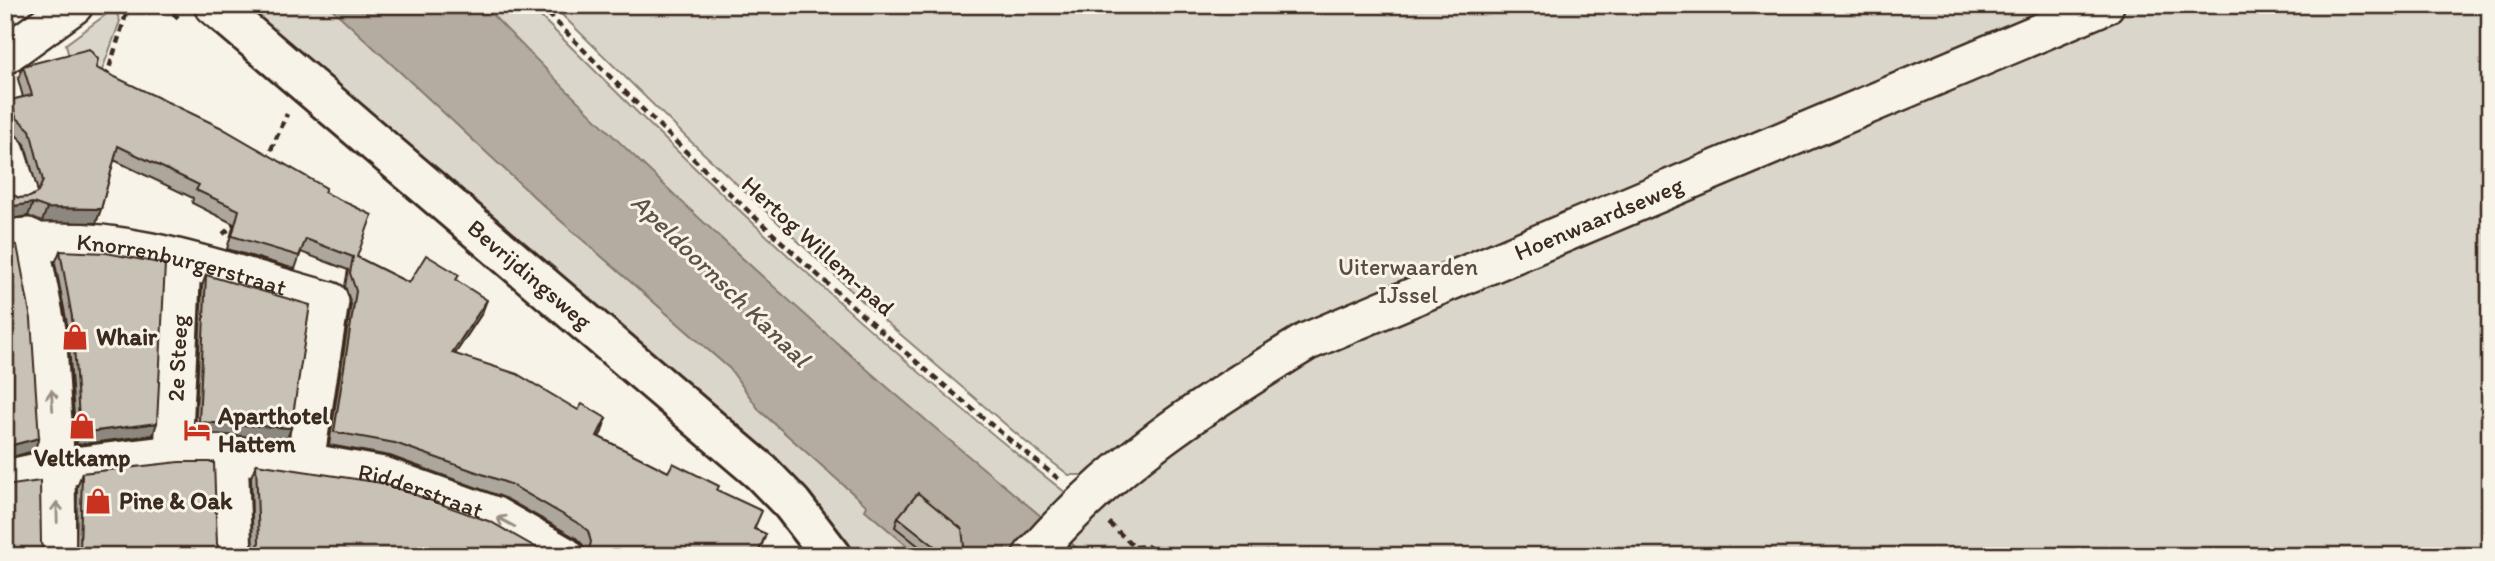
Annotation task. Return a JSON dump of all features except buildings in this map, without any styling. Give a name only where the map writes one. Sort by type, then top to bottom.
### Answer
[{"type":"main road","name":"Bevrijdingsweg","points":[[214,5],[761,472],[792,504],[832,556]]},
{"type":"street","points":[[5,55],[74,5]]},
{"type":"street","name":"Hoenwaardseweg","points":[[1032,556],[1078,505],[1127,462],[1200,407],[1306,342],[2105,5]]},
{"type":"street","points":[[5,150],[18,191]]},
{"type":"street","points":[[21,239],[47,330],[56,468],[57,556]]},
{"type":"street","name":"Knorrenburgerstraat","points":[[21,239],[113,244],[330,301],[305,462]]},
{"type":"street","name":"2e Steeg","points":[[173,454],[197,265]]},
{"type":"street","name":"Ridderstraat","points":[[5,479],[56,468],[173,454],[229,454],[305,462],[383,476],[495,516],[565,556]]},
{"type":"street","points":[[229,454],[233,556]]},
{"type":"path","points":[[104,84],[129,5]]},
{"type":"path","name":"Hertog Willem-pad","points":[[540,5],[782,240],[1008,439],[1078,505]]},
{"type":"path","points":[[261,171],[289,110]]},
{"type":"path","points":[[197,265],[225,230],[240,219]]},
{"type":"path","points":[[1144,556],[1134,547],[1147,546],[1162,556]]},
{"type":"green space","name":"Uiterwaarden IJssel","points":[[243,5],[529,5],[658,133],[790,258],[926,378],[1066,493],[1086,475],[1069,475],[1026,442],[872,310],[686,137],[552,5],[2490,5],[2490,556],[919,556],[906,545],[898,556],[849,556]]},
{"type":"green space","points":[[108,13],[117,14],[120,21],[101,73],[69,58],[66,44]]},
{"type":"water","name":"Apeldoornsch Kanaal","points":[[328,5],[483,5],[614,137],[749,264],[888,388],[1086,556],[919,556],[865,510],[867,506],[760,411],[730,369],[545,207]]},
{"type":"place","name":"Whair","points":[[75,337]]},
{"type":"place","name":"Veltkamp","points":[[82,426]]},
{"type":"place","name":"Aparthotel Hattem","points":[[197,430]]},
{"type":"place","name":"Pine & Oak","points":[[98,501]]}]
